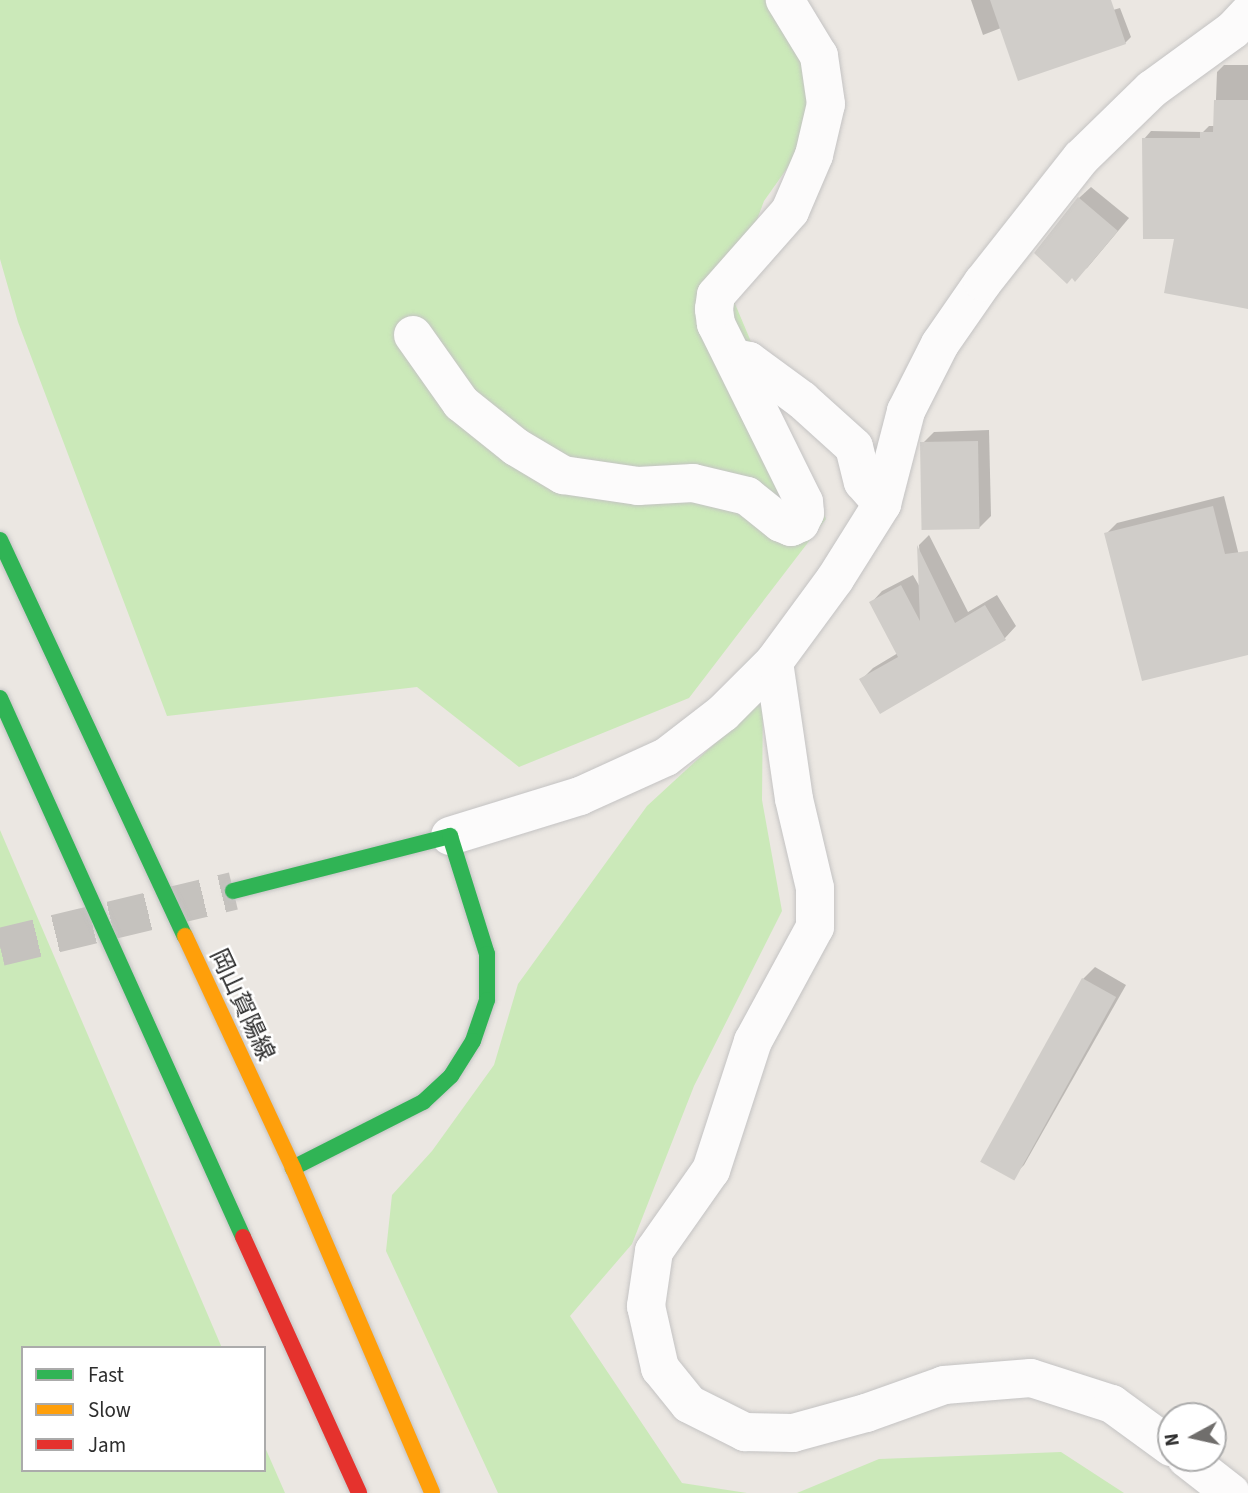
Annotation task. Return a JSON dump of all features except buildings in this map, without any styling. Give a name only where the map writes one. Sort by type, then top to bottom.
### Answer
[{"type":"main road","name":"岡山賀陽線","points":[[0,540],[293,1168],[432,1493]]},
{"type":"main road","points":[[0,698],[359,1493]]},
{"type":"main road","points":[[233,891],[450,836],[487,954],[487,1000],[473,1041],[451,1076],[423,1102],[293,1168]]},
{"type":"street","points":[[413,335],[461,403],[516,447],[562,475],[638,486],[694,483],[747,495],[781,523],[791,527],[800,523],[805,513],[804,502],[716,324],[716,295],[790,211],[814,155],[826,104],[819,56],[785,0]]},
{"type":"street","points":[[450,836],[580,796],[666,757],[723,713],[774,662],[835,579],[882,504],[906,411],[940,344],[983,282],[1081,158],[1152,89],[1233,30],[1248,15]]},
{"type":"street","points":[[734,358],[749,362],[802,400],[853,447],[863,482],[882,504]]},
{"type":"street","points":[[774,662],[794,800],[816,888],[815,927],[753,1041],[711,1170],[654,1251],[646,1306],[660,1367],[689,1404],[745,1432],[793,1433],[866,1413],[944,1385],[1031,1378],[1112,1404],[1157,1437]]},
{"type":"street","points":[[1204,1472],[1230,1493]]},
{"type":"green space","points":[[0,0],[785,0],[802,24],[812,133],[764,201],[730,292],[826,519],[689,698],[519,767],[417,687],[167,716],[18,322],[0,259]]},
{"type":"green space","points":[[763,699],[762,800],[782,911],[694,1086],[632,1244],[570,1316],[682,1483],[747,1493],[498,1493],[386,1251],[392,1195],[432,1151],[494,1065],[518,984],[647,806]]},
{"type":"green space","points":[[0,830],[221,1346],[21,1346],[21,1472],[266,1472],[266,1450],[285,1493],[0,1493]]},
{"type":"green space","points":[[1061,1452],[1124,1493],[797,1493],[879,1459]]},
{"type":"tunnel","points":[[0,947],[233,891]]},
{"type":"traffic: fast","points":[[0,540],[185,936]]},
{"type":"traffic: fast","points":[[0,698],[243,1237]]},
{"type":"traffic: fast","points":[[233,891],[450,836],[487,954],[487,1000],[473,1041],[451,1076],[423,1102],[293,1168]]},
{"type":"traffic: slow","points":[[185,936],[293,1168],[432,1493]]},
{"type":"traffic: jam","points":[[243,1237],[359,1493]]}]
